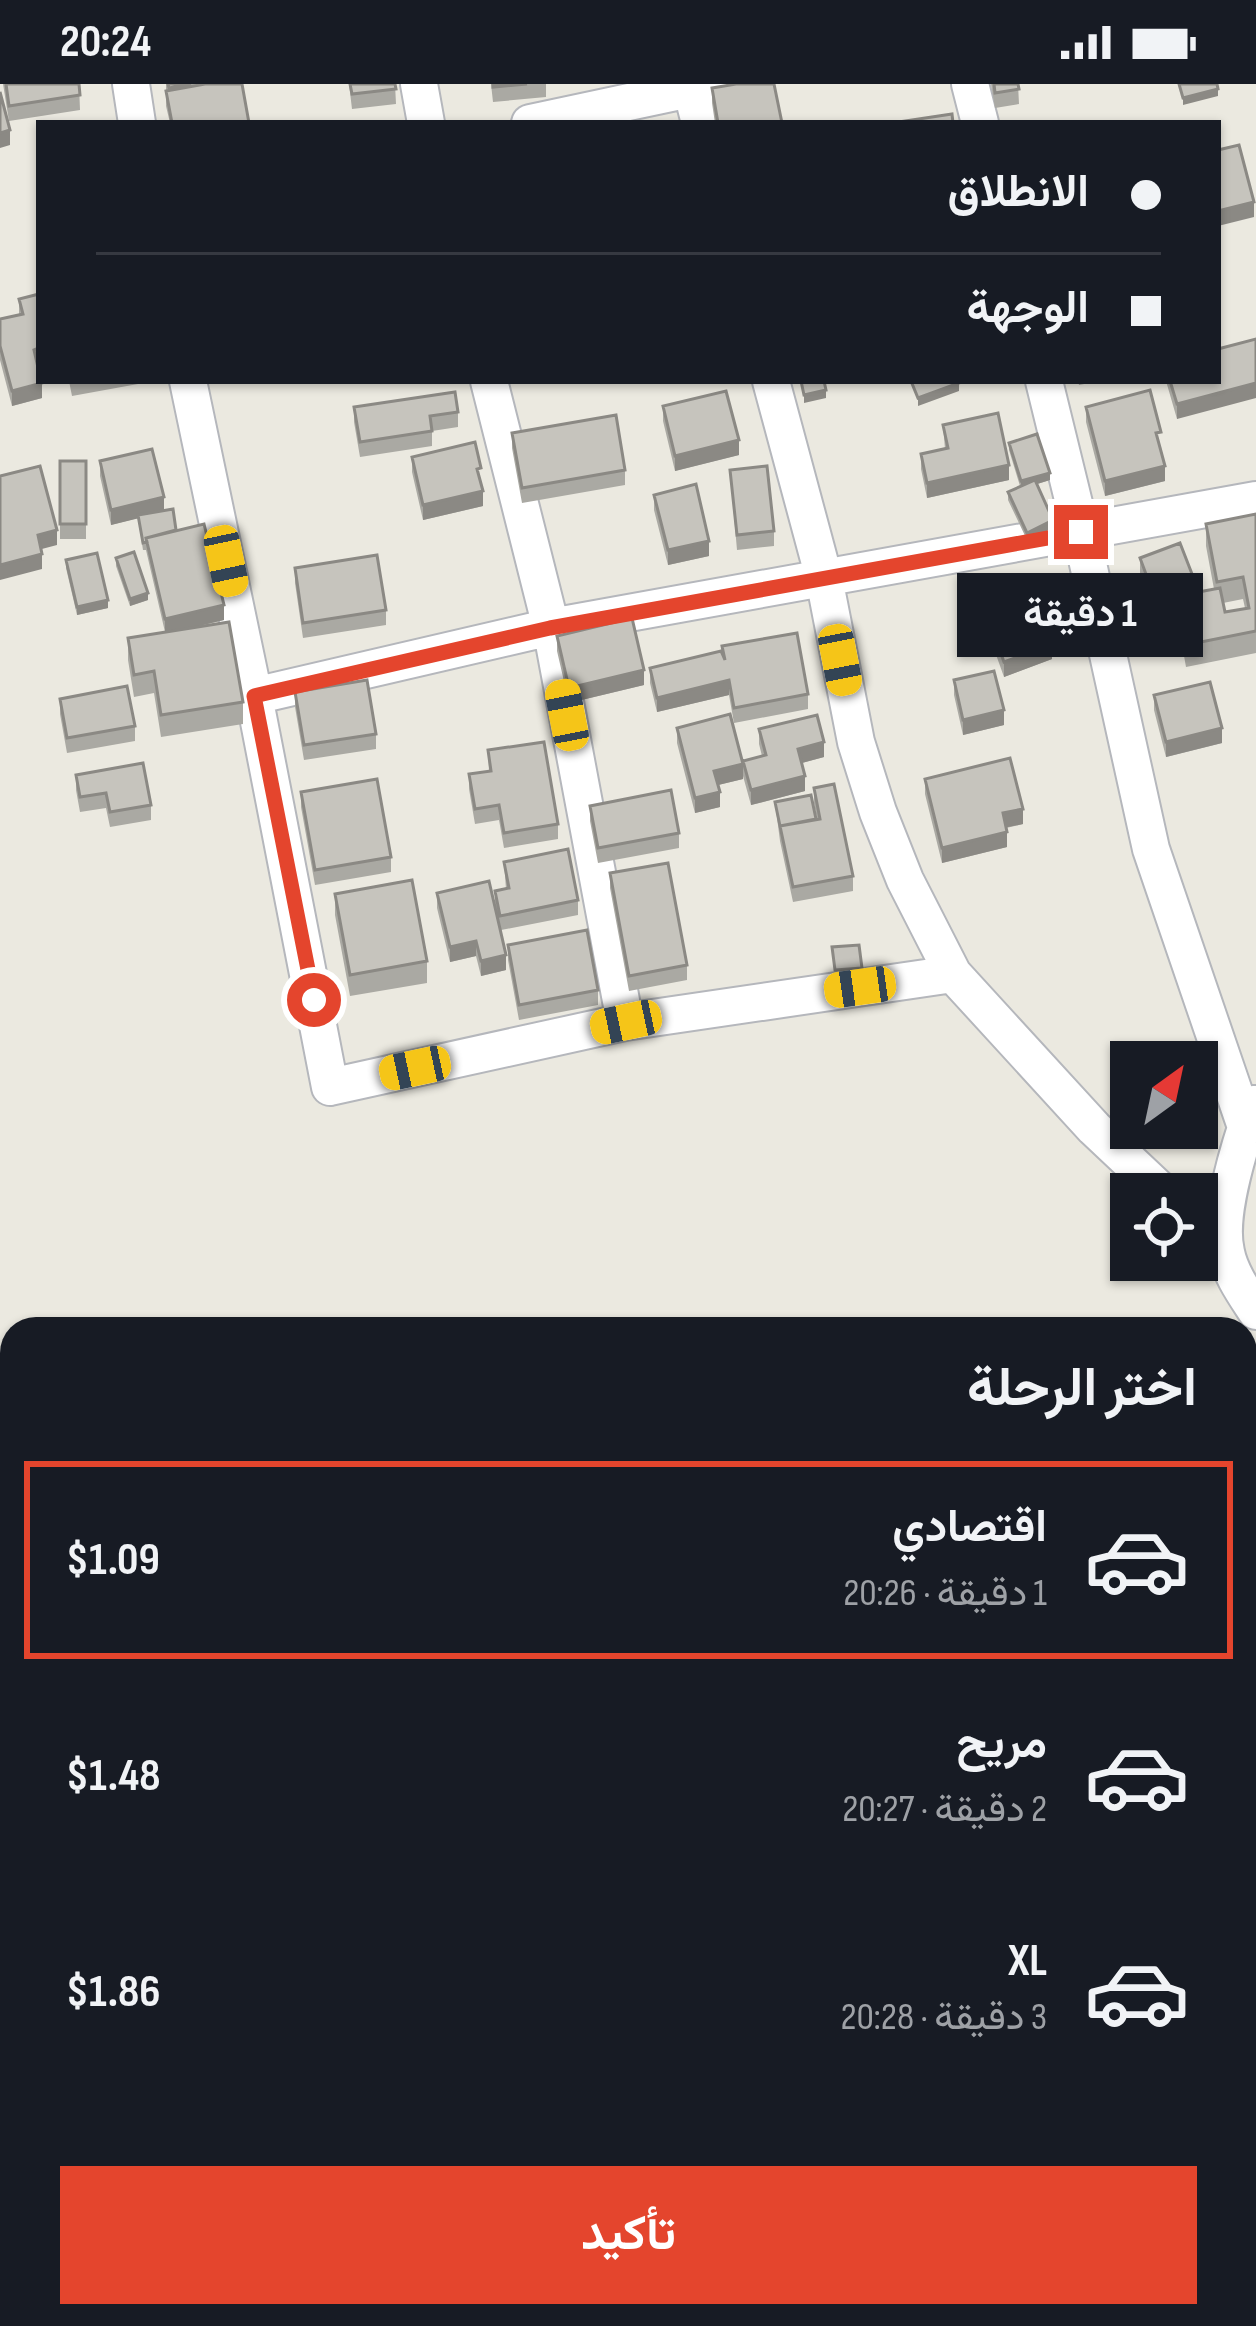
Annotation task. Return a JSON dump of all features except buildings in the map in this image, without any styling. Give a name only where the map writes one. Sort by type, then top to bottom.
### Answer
[{"type":"street","points":[[131,84],[137,120]]},
{"type":"street","points":[[418,84],[425,120]]},
{"type":"street","points":[[970,84],[979,120]]},
{"type":"street","points":[[548,120],[699,95]]},
{"type":"street","points":[[189,384],[331,1087],[626,1022],[953,974]]},
{"type":"street","points":[[490,384],[550,628],[626,1022]]},
{"type":"street","points":[[771,384],[824,578],[856,742],[904,880],[953,974],[1094,1128],[1142,1173]]},
{"type":"street","points":[[1045,384],[1150,849],[1251,1113],[1225,1210],[1225,1251],[1256,1311]]},
{"type":"street","points":[[254,696],[550,628],[1256,500]]},
{"type":"street","points":[[1218,1244],[1225,1251]]},
{"type":"route","points":[[314,1000],[254,696],[550,628],[1081,532]]}]
